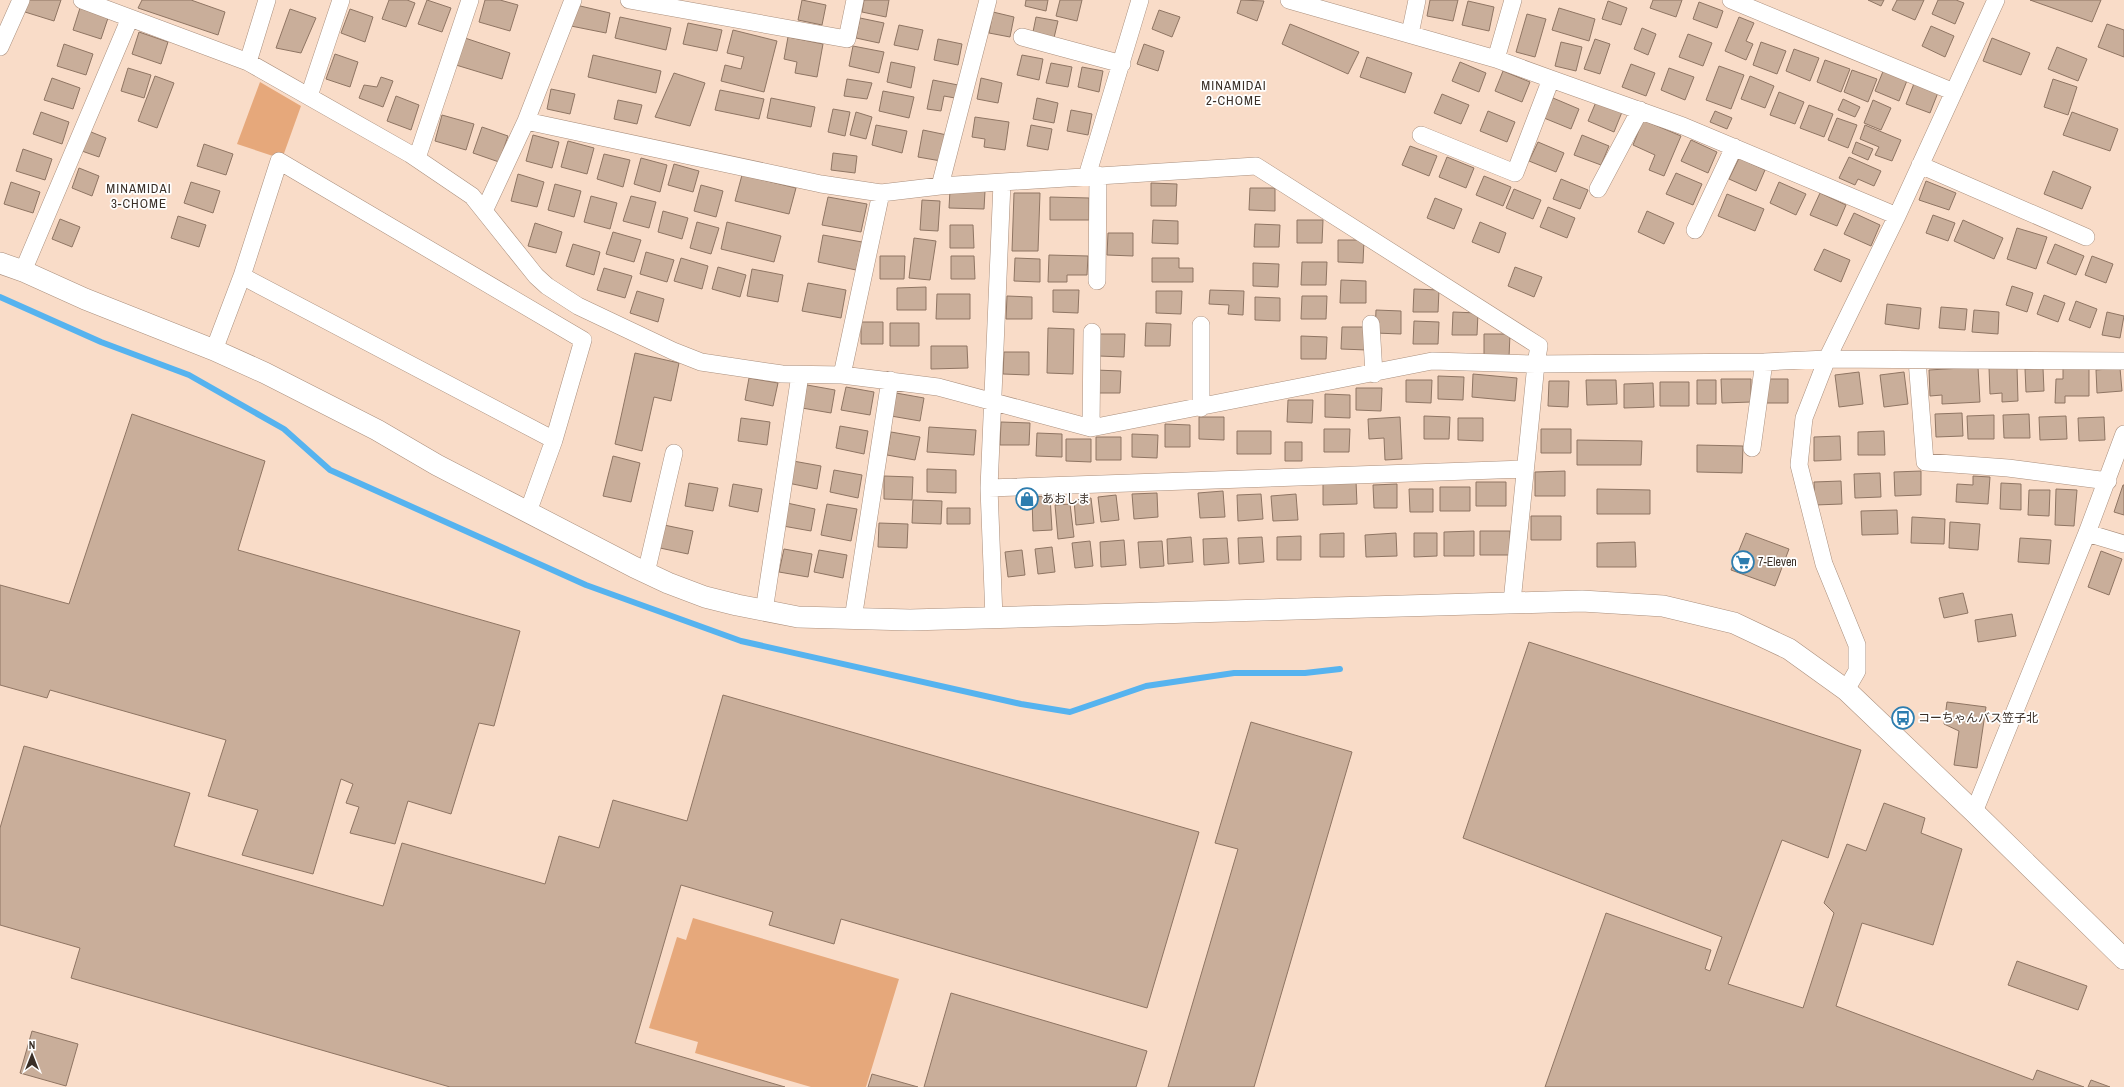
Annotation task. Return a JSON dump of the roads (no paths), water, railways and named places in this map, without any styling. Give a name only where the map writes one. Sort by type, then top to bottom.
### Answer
[{"type":"street","points":[[0,47],[21,0]]},
{"type":"street","points":[[82,0],[248,62],[417,158],[461,188],[485,209],[536,276],[548,286],[578,306],[673,351],[701,362],[758,372],[800,375],[842,374],[938,387],[1091,428],[1201,408],[1432,361],[1536,364],[1764,362],[1827,359],[2124,362]]},
{"type":"street","points":[[248,62],[267,0]]},
{"type":"street","points":[[309,96],[341,0]]},
{"type":"street","points":[[417,158],[470,0]]},
{"type":"street","points":[[485,209],[526,121],[573,0]]},
{"type":"street","points":[[629,0],[847,39],[855,0]]},
{"type":"street","points":[[940,186],[988,0]]},
{"type":"street","points":[[1097,281],[1092,175],[1140,0]]},
{"type":"street","points":[[1289,0],[1496,59],[1640,110],[1734,147],[1897,216]]},
{"type":"street","points":[[1410,34],[1418,0]]},
{"type":"street","points":[[1496,59],[1513,0]]},
{"type":"street","points":[[1731,0],[1954,92]]},
{"type":"street","points":[[1846,690],[1857,671],[1857,644],[1824,564],[1799,465],[1804,418],[1827,359],[1897,216],[1996,0]]},
{"type":"street","points":[[23,271],[130,18]]},
{"type":"street","points":[[1022,37],[1122,64]]},
{"type":"street","points":[[1421,135],[1515,173],[1551,79]]},
{"type":"street","points":[[1598,189],[1640,110]]},
{"type":"street","points":[[526,121],[821,184],[880,193],[940,186],[1002,183],[1092,175],[1256,166],[1539,346],[1512,602]]},
{"type":"street","points":[[1695,230],[1734,147]]},
{"type":"street","points":[[214,350],[242,276],[279,161],[583,340],[554,440],[528,512]]},
{"type":"street","points":[[1920,165],[2086,237]]},
{"type":"street","points":[[994,618],[989,488],[1002,183]]},
{"type":"street","points":[[842,374],[880,193]]},
{"type":"street","points":[[0,263],[23,271],[85,299],[214,350],[309,395],[646,573],[705,597],[764,611],[806,618],[994,618],[1582,601],[1657,606],[1734,623],[1789,649],[1846,690],[1974,812],[2124,959]]},
{"type":"street","points":[[242,276],[554,440]]},
{"type":"street","points":[[1372,324],[1374,374]]},
{"type":"street","points":[[1201,325],[1201,408]]},
{"type":"street","points":[[1091,428],[1092,332]]},
{"type":"street","points":[[1916,360],[1925,462],[2008,468],[2108,481]]},
{"type":"street","points":[[1752,448],[1764,362]]},
{"type":"street","points":[[764,611],[800,375]]},
{"type":"street","points":[[854,619],[890,380]]},
{"type":"street","points":[[1974,812],[2108,481],[2124,434]]},
{"type":"street","points":[[646,573],[674,453]]},
{"type":"street","points":[[989,488],[1525,469]]},
{"type":"street","points":[[2087,533],[2124,544]]},
{"type":"waterway","points":[[0,297],[101,342],[189,375],[284,429],[330,470],[586,585],[741,641],[1021,704],[1070,712],[1146,686],[1234,673],[1305,673],[1340,669]]},
{"type":"place","name":"あおしま","points":[[1027,499]]},
{"type":"place","name":"7-Eleven","points":[[1743,562]]},
{"type":"place","name":"コーちゃんバス笠子北","points":[[1903,718]]},
{"type":"district","name":"MINAMIDAI 2-CHOME","points":[[1234,92]]},
{"type":"district","name":"MINAMIDAI 3-CHOME","points":[[139,196]]}]
